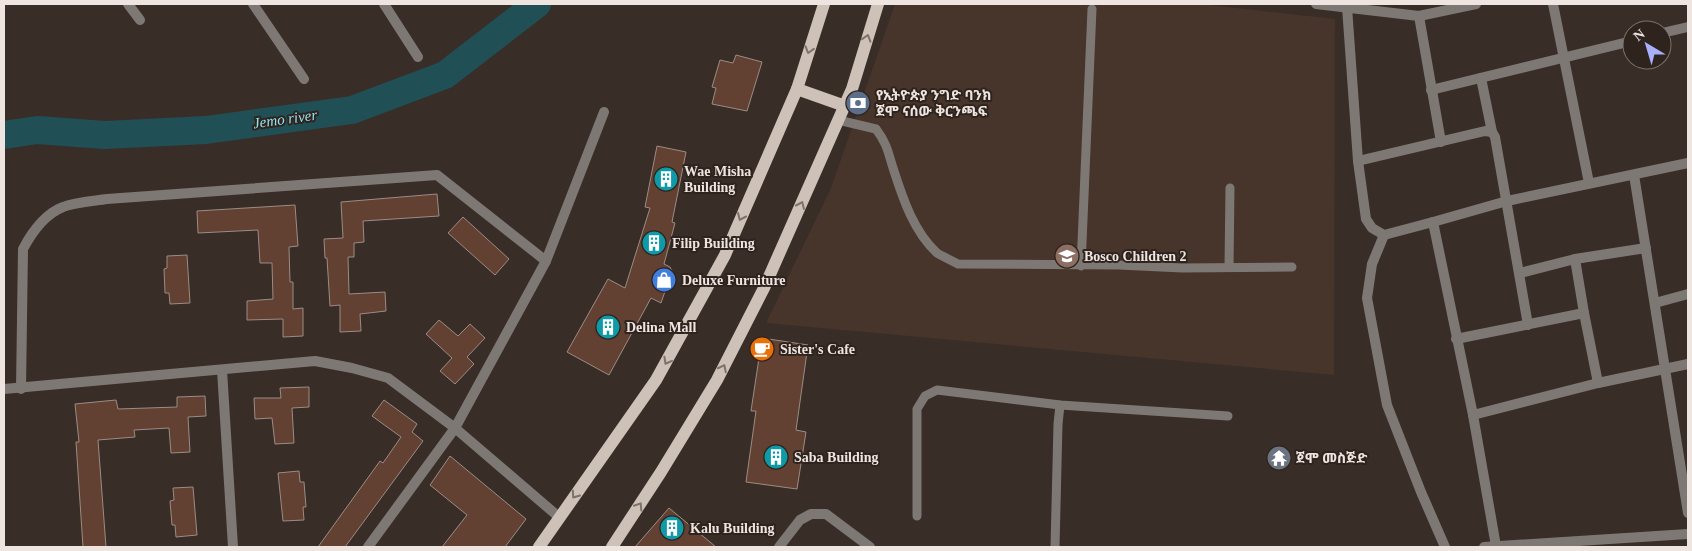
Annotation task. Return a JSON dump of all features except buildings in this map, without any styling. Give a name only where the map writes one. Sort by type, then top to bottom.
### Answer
[{"type":"main road","points":[[539,547],[656,380],[724,255],[797,89],[824,4]]},
{"type":"main road","points":[[612,547],[661,472],[717,380],[764,288],[852,89],[878,4]]},
{"type":"main road","points":[[797,89],[845,106]]},
{"type":"street","points":[[128,4],[140,20]]},
{"type":"street","points":[[253,4],[304,79]]},
{"type":"street","points":[[384,4],[418,57]]},
{"type":"street","points":[[1316,4],[1366,7],[1419,16],[1449,6],[1476,4]]},
{"type":"street","points":[[1553,4],[1590,183]]},
{"type":"street","points":[[1347,7],[1358,161],[1366,218],[1372,228],[1384,235],[1507,201],[1688,163]]},
{"type":"street","points":[[1419,16],[1441,142]]},
{"type":"street","points":[[1672,31],[1688,27]]},
{"type":"street","points":[[1431,90],[1622,44]]},
{"type":"street","points":[[1480,78],[1492,132],[1495,137],[1528,325]]},
{"type":"street","points":[[368,547],[454,428],[546,261],[604,112]]},
{"type":"street","points":[[1358,161],[1486,131],[1492,132]]},
{"type":"street","points":[[21,389],[23,250],[31,234],[44,220],[64,206],[107,199],[437,175],[546,261]]},
{"type":"street","points":[[1634,175],[1656,303],[1688,513]]},
{"type":"street","points":[[1433,222],[1473,415],[1496,546]]},
{"type":"street","points":[[1384,235],[1372,264],[1367,298],[1387,405],[1445,547]]},
{"type":"street","points":[[1520,273],[1575,259],[1646,248]]},
{"type":"street","points":[[1575,259],[1598,383]]},
{"type":"street","points":[[1656,303],[1688,294]]},
{"type":"street","points":[[1456,339],[1584,313]]},
{"type":"street","points":[[4,389],[21,389],[315,361],[352,368],[388,378],[454,428],[560,518]]},
{"type":"street","points":[[1473,415],[1598,383],[1688,364]]},
{"type":"street","points":[[222,370],[232,547]]},
{"type":"street","points":[[779,547],[800,520],[811,514],[826,514],[870,547]]},
{"type":"street","points":[[1484,547],[1688,534]]},
{"type":"lane","points":[[1081,266],[1092,9]]},
{"type":"lane","points":[[838,120],[876,129],[887,143],[902,195],[912,218],[926,240],[938,253],[958,264],[1119,265],[1182,268],[1292,267]]},
{"type":"lane","points":[[1229,267],[1230,188]]},
{"type":"lane","points":[[917,516],[917,409],[925,396],[937,390],[1060,405],[1228,416]]},
{"type":"lane","points":[[1055,547],[1060,405]]},
{"type":"shaded area","name":"Bosco Children 2","points":[[895,4],[1200,4],[1335,19],[1334,375],[766,323],[831,188]]},
{"type":"waterway","name":"Jemo river","points":[[4,135],[37,130],[105,135],[206,130],[352,110],[445,75],[537,4]]},
{"type":"place","name":"የኢትዮጵያ ንግድ ባንክ ጀሞ ናሰው ቅርንጫፍ","points":[[858,103]]},
{"type":"place","name":"Wae Misha Building","points":[[666,179]]},
{"type":"place","name":"Filip Building","points":[[654,243]]},
{"type":"place","name":"Bosco Children 2","points":[[1067,256]]},
{"type":"place","name":"Deluxe Furniture","points":[[664,280]]},
{"type":"place","name":"Delina Mall","points":[[608,327]]},
{"type":"place","name":"Sister's Cafe","points":[[762,349]]},
{"type":"place","name":"Saba Building","points":[[776,457]]},
{"type":"place","name":"ጀሞ መስጅድ","points":[[1279,458]]},
{"type":"place","name":"Kalu Building","points":[[672,528]]}]
